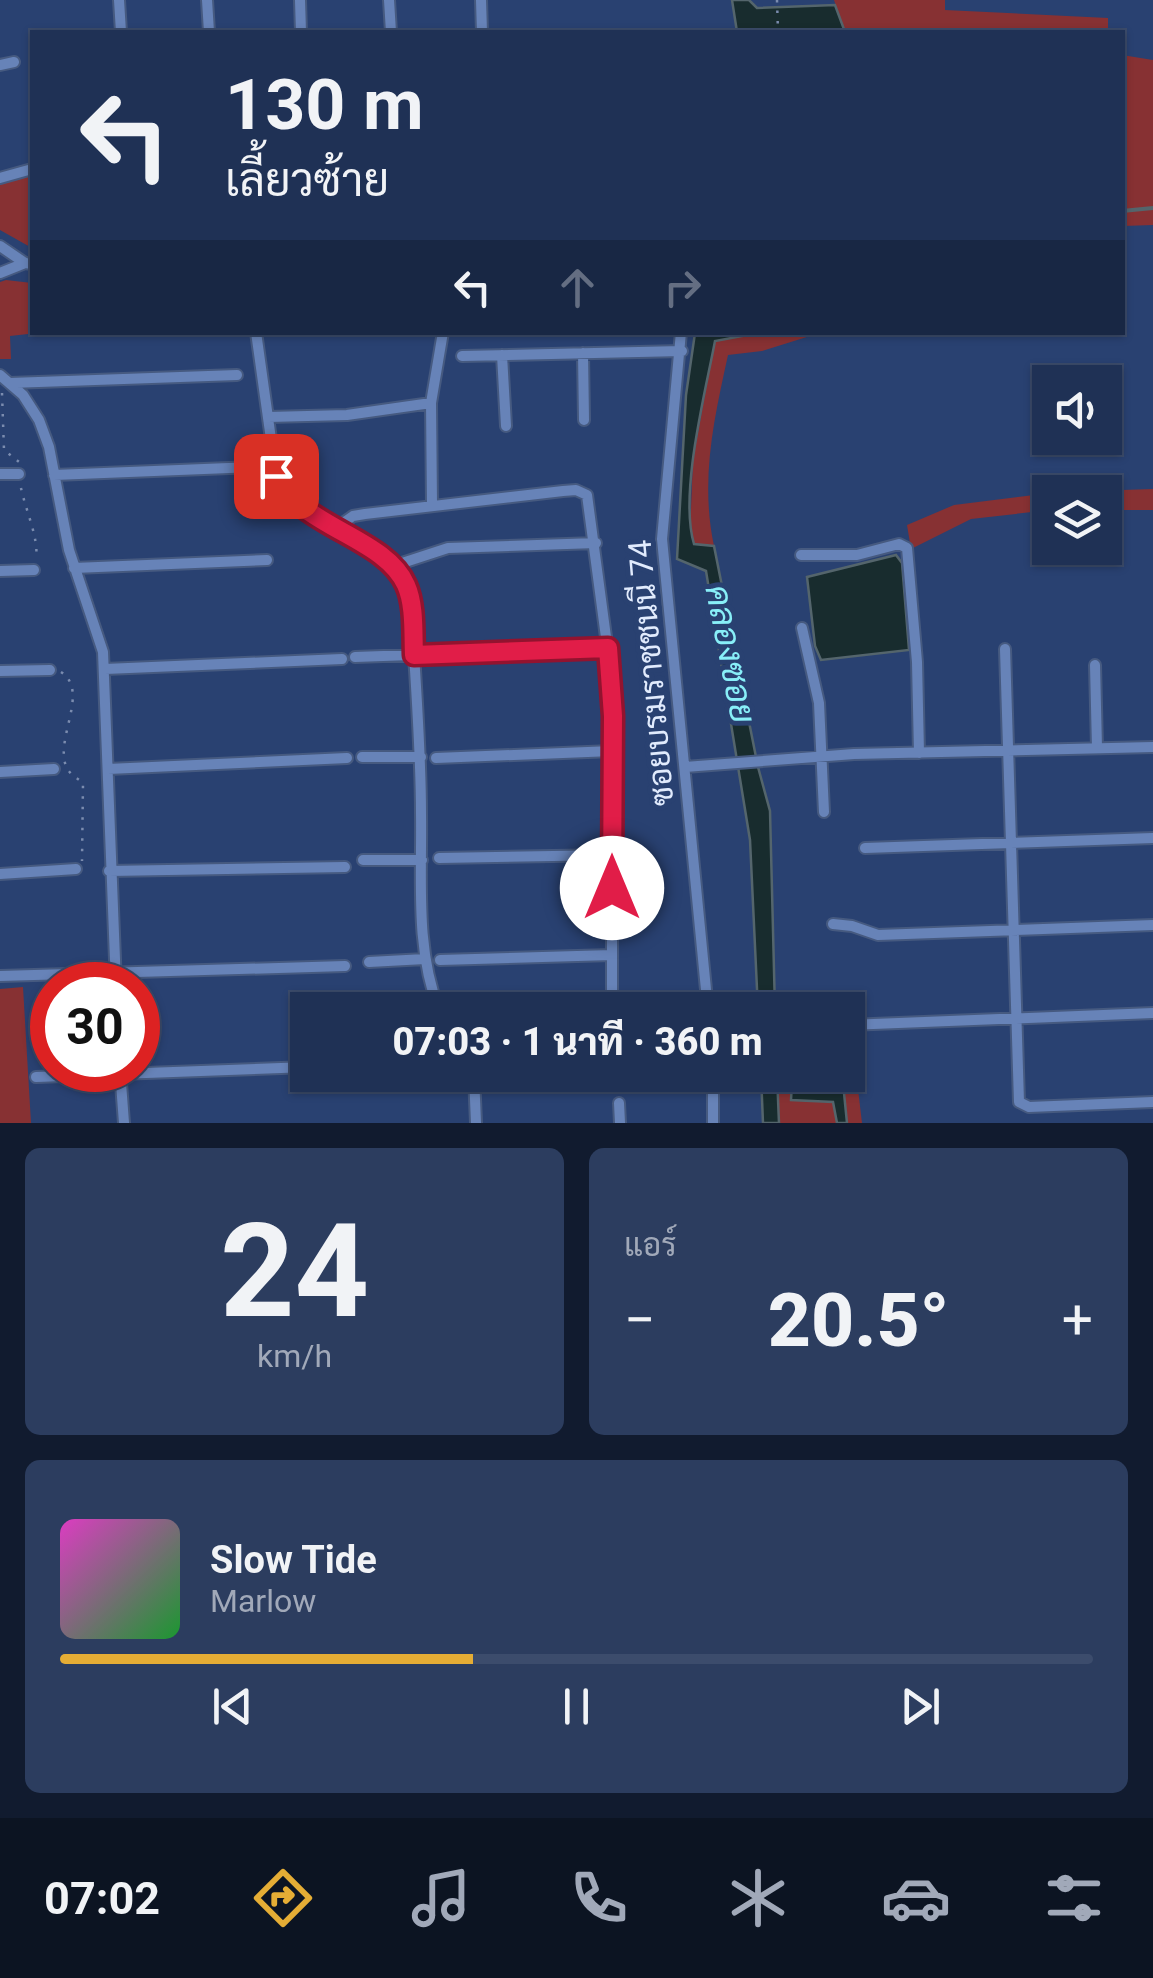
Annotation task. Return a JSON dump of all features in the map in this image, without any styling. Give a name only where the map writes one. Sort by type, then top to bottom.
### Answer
[{"type":"street","points":[[119,0],[122,30]]},
{"type":"street","points":[[207,0],[209,30]]},
{"type":"street","points":[[300,0],[301,30]]},
{"type":"street","points":[[389,0],[391,30]]},
{"type":"street","points":[[481,0],[482,30]]},
{"type":"street","points":[[0,65],[14,62]]},
{"type":"street","points":[[0,178],[30,170]]},
{"type":"street","points":[[0,246],[29,264]]},
{"type":"street","points":[[0,273],[29,264]]},
{"type":"street","points":[[256,335],[276,476],[284,492],[305,510],[393,566],[406,586],[421,756],[424,960],[434,992]]},
{"type":"street","points":[[432,505],[431,403],[443,335]]},
{"type":"street","name":"ซอยบรมราชชนนี 74","points":[[682,335],[662,540],[706,992]]},
{"type":"street","points":[[462,356],[682,351]]},
{"type":"street","points":[[583,353],[584,420]]},
{"type":"street","points":[[502,355],[506,426]]},
{"type":"street","points":[[4,378],[237,375]]},
{"type":"street","points":[[4,378],[23,395],[39,420],[49,448],[74,568],[98,630],[105,669],[114,962]]},
{"type":"street","points":[[268,418],[348,414],[431,403]]},
{"type":"street","points":[[0,474],[22,468]]},
{"type":"street","points":[[54,475],[254,468]]},
{"type":"street","points":[[336,528],[353,516],[563,491],[584,492],[596,542],[612,682],[612,992]]},
{"type":"street","points":[[393,566],[448,548],[596,542]]},
{"type":"street","points":[[801,556],[857,555],[900,544],[907,548],[917,662],[919,752]]},
{"type":"street","points":[[74,568],[267,560]]},
{"type":"street","points":[[0,570],[34,570]]},
{"type":"street","points":[[802,628],[819,703],[824,812]]},
{"type":"street","points":[[105,669],[608,648]]},
{"type":"street","points":[[1005,649],[1019,1102],[1029,1107],[1153,1102]]},
{"type":"street","points":[[1095,665],[1097,748]]},
{"type":"street","points":[[0,671],[50,670]]},
{"type":"street","points":[[684,767],[919,752],[1153,747]]},
{"type":"street","points":[[436,758],[612,751]]},
{"type":"street","points":[[362,757],[421,756]]},
{"type":"street","points":[[108,769],[347,758]]},
{"type":"street","points":[[0,772],[54,768]]},
{"type":"street","points":[[865,848],[1153,838]]},
{"type":"street","points":[[439,858],[613,854]]},
{"type":"street","points":[[363,860],[422,860]]},
{"type":"street","points":[[110,870],[345,866]]},
{"type":"street","points":[[0,874],[76,869]]},
{"type":"street","points":[[833,924],[878,935],[1153,925]]},
{"type":"street","points":[[440,960],[612,955]]},
{"type":"street","points":[[369,962],[424,960]]},
{"type":"street","points":[[160,976],[345,966]]},
{"type":"street","points":[[0,976],[30,977]]},
{"type":"street","points":[[865,1024],[1153,1014]]},
{"type":"street","points":[[160,1071],[290,1067]]},
{"type":"street","points":[[122,1092],[124,1123]]},
{"type":"street","points":[[475,1092],[476,1123]]},
{"type":"street","points":[[713,1092],[714,1123]]},
{"type":"street","points":[[619,1103],[620,1123]]},
{"type":"path","points":[[777,0],[778,30]]},
{"type":"path","points":[[4,378],[3,444],[22,468],[27,517],[38,547],[34,570]]},
{"type":"path","points":[[50,670],[67,676],[72,688],[64,759],[70,772],[83,783],[108,794]]},
{"type":"path","points":[[76,869],[84,858],[83,783]]},
{"type":"shaded area","points":[[834,0],[945,0],[945,10],[1108,18],[1108,30],[844,30]]},
{"type":"shaded area","points":[[1125,55],[1153,60],[1153,225],[1125,226]]},
{"type":"shaded area","points":[[30,173],[30,247],[0,230],[0,182]]},
{"type":"shaded area","points":[[0,282],[30,283],[30,334],[10,336],[11,359],[0,359]]},
{"type":"shaded area","points":[[746,335],[811,335],[762,351],[728,355],[709,473],[714,546],[694,544],[690,532],[693,460],[715,340]]},
{"type":"shaded area","points":[[1153,489],[1153,510],[1122,510],[1122,490]]},
{"type":"shaded area","points":[[1032,495],[1032,512],[971,519],[911,549],[907,525],[954,505]]},
{"type":"shaded area","points":[[23,987],[31,1123],[0,1123],[0,989]]},
{"type":"shaded area","points":[[778,1092],[792,1092],[792,1100],[834,1102],[837,1123],[779,1123]]},
{"type":"shaded area","points":[[844,1092],[858,1092],[862,1123],[847,1123]]},
{"type":"water","points":[[732,0],[749,0],[757,8],[835,5],[844,30],[737,30]]},
{"type":"water","name":"คลองซอย","points":[[695,335],[747,335],[715,341],[691,472],[690,523],[694,544],[714,546],[770,811],[775,992],[757,992],[750,840],[706,571],[677,559],[686,395]]},
{"type":"water","points":[[896,555],[902,563],[909,650],[821,660],[815,646],[807,577]]},
{"type":"water","points":[[762,1092],[778,1092],[779,1123],[763,1123]]},
{"type":"water","points":[[791,1092],[844,1092],[847,1123],[837,1123],[833,1102],[791,1100]]},
{"type":"waterway","points":[[1125,211],[1153,208]]},
{"type":"route","points":[[276,476],[284,492],[305,510],[393,566],[406,586],[414,655],[608,648],[613,716],[612,888]]}]
